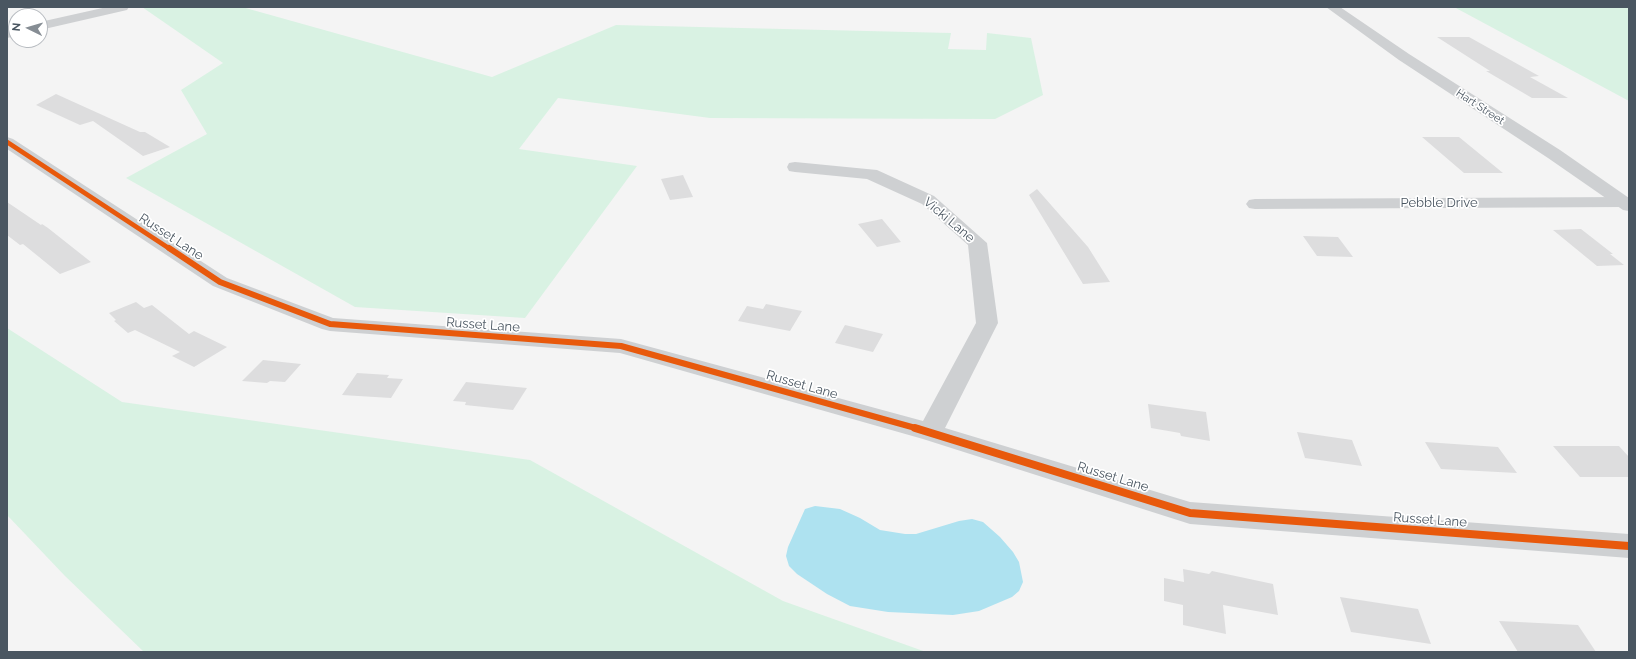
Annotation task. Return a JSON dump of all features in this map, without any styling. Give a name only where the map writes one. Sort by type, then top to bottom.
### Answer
[{"type":"street","points":[[48,24],[123,7]]},
{"type":"street","name":"Hart Street","points":[[1332,7],[1404,58],[1554,154],[1626,204]]},
{"type":"street","name":"Russet Lane","points":[[7,142],[220,282],[330,324],[621,346],[930,432],[1190,512],[1629,546]]},
{"type":"street","name":"Vicki Lane","points":[[795,166],[872,174],[928,200],[977,243],[987,323],[930,432]]},
{"type":"street","name":"Pebble Drive","points":[[1255,204],[1626,204]]},
{"type":"green space","points":[[142,7],[242,7],[492,77],[616,25],[951,33],[948,49],[986,50],[987,33],[1031,38],[1043,95],[995,119],[710,118],[558,98],[519,149],[637,166],[525,318],[355,307],[126,178],[207,134],[181,90],[223,63]]},
{"type":"green space","points":[[1454,7],[1629,7],[1629,101]]},
{"type":"green space","points":[[7,328],[122,402],[530,460],[783,601],[926,652],[144,652],[65,576],[7,515]]},
{"type":"water","points":[[815,506],[840,509],[860,518],[880,530],[905,534],[916,534],[959,521],[972,519],[983,522],[1000,537],[1013,552],[1019,562],[1023,582],[1019,591],[1012,597],[979,611],[953,615],[888,612],[850,606],[827,594],[797,574],[789,566],[786,556],[788,547],[805,509]]},
{"type":"building","points":[[1437,37],[1469,37],[1539,76],[1530,77],[1568,98],[1532,98],[1486,71],[1490,71]]},
{"type":"building","points":[[56,94],[140,132],[145,132],[170,147],[143,156],[93,121],[80,125],[36,105]]},
{"type":"building","points":[[1422,137],[1459,137],[1503,173],[1464,173]]},
{"type":"building","points":[[683,175],[693,197],[670,200],[661,179]]},
{"type":"building","points":[[1037,189],[1088,247],[1110,282],[1083,284],[1029,195]]},
{"type":"building","points":[[7,202],[41,225],[42,224],[48,228],[91,262],[60,274],[23,244],[20,245],[7,235]]},
{"type":"building","points":[[882,219],[901,242],[877,247],[858,224]]},
{"type":"building","points":[[1581,229],[1613,254],[1610,254],[1624,265],[1597,266],[1553,230]]},
{"type":"building","points":[[1303,236],[1338,237],[1353,257],[1317,256]]},
{"type":"building","points":[[136,302],[144,308],[152,305],[189,334],[194,331],[227,347],[194,367],[172,356],[180,352],[135,330],[128,333],[114,321],[116,320],[109,313]]},
{"type":"building","points":[[766,304],[802,311],[790,331],[738,321],[747,306],[763,309]]},
{"type":"building","points":[[845,325],[883,334],[873,352],[835,343]]},
{"type":"building","points":[[263,360],[301,364],[285,382],[270,381],[267,383],[242,381]]},
{"type":"building","points":[[357,373],[389,375],[387,378],[403,379],[391,398],[342,395]]},
{"type":"building","points":[[466,382],[527,388],[513,410],[465,405],[466,402],[453,401]]},
{"type":"building","points":[[1148,404],[1206,412],[1210,441],[1181,436],[1180,433],[1151,428]]},
{"type":"building","points":[[1297,432],[1352,440],[1362,466],[1305,458]]},
{"type":"building","points":[[1425,442],[1498,447],[1517,473],[1441,469]]},
{"type":"building","points":[[1553,446],[1619,446],[1629,457],[1629,477],[1580,477]]},
{"type":"building","points":[[1183,569],[1209,574],[1212,571],[1273,584],[1278,615],[1223,605],[1226,634],[1183,625],[1183,605],[1164,601],[1164,578],[1184,582]]},
{"type":"building","points":[[1340,597],[1418,609],[1431,644],[1351,632]]},
{"type":"building","points":[[1499,621],[1578,625],[1596,652],[1518,652]]},
{"type":"cycle path","points":[[7,142],[220,282],[330,324],[621,346],[930,432],[1190,513],[1629,546]]}]
